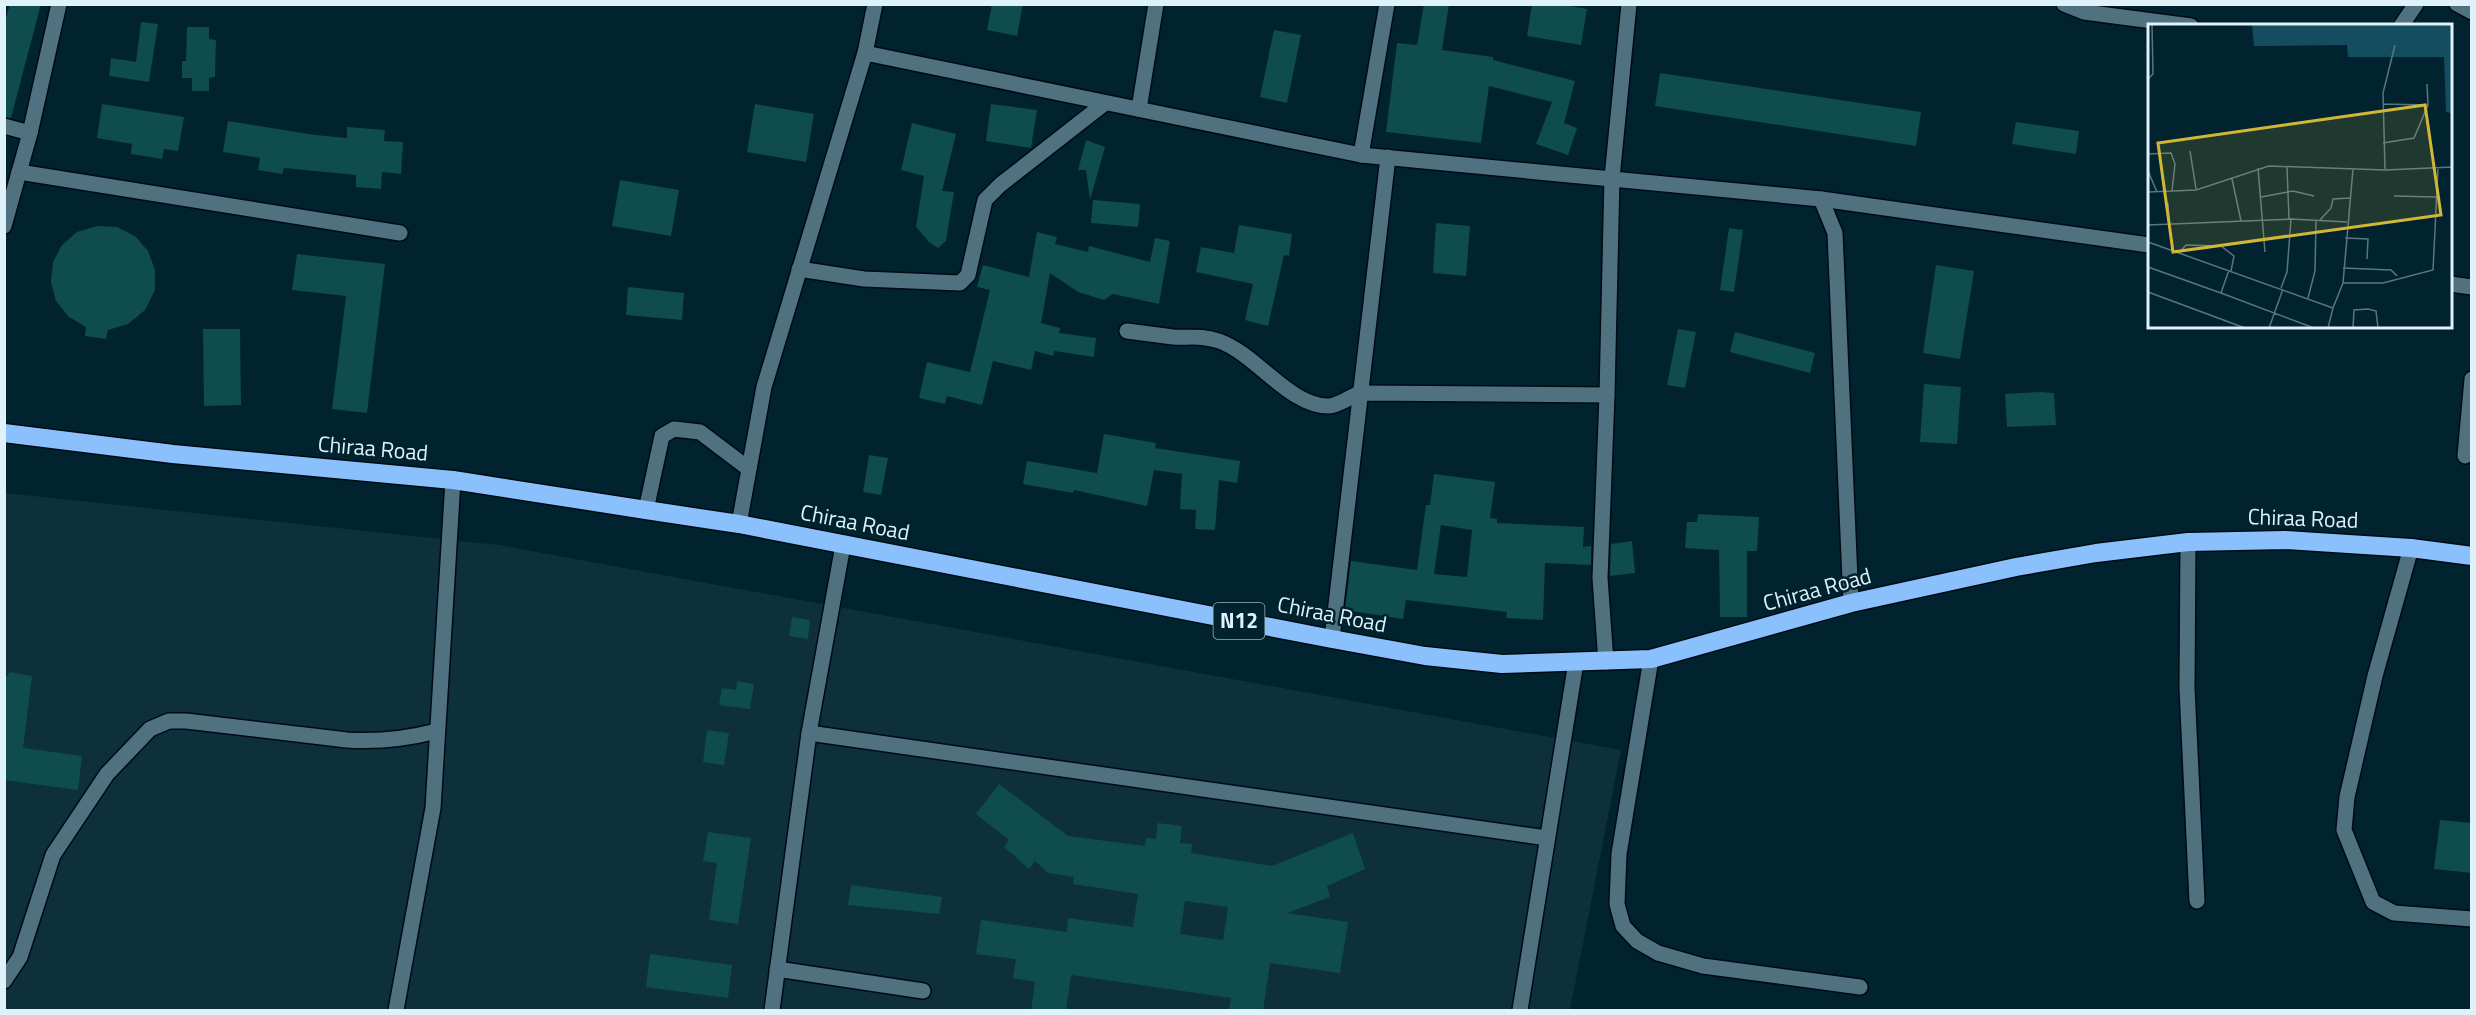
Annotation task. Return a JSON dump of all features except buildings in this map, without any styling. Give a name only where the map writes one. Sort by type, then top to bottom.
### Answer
[{"type":"highway","name":"Chiraa Road","points":[[4,433],[173,454],[453,480],[739,524],[1332,639],[1425,656],[1503,664],[1651,659],[1851,603],[2039,563],[2096,553],[2188,542],[2297,541],[2411,548],[2472,556]]},
{"type":"street","points":[[4,226],[30,133],[59,4]]},
{"type":"street","points":[[739,524],[764,387],[865,53],[875,4]]},
{"type":"street","points":[[1139,109],[1156,4]]},
{"type":"street","points":[[1361,155],[1387,4]]},
{"type":"street","points":[[1606,662],[1599,578],[1607,395],[1612,178],[1629,4]]},
{"type":"street","points":[[2064,4],[2084,12],[2176,24]]},
{"type":"street","points":[[2402,24],[2416,4]]},
{"type":"street","points":[[2457,4],[2472,12]]},
{"type":"street","points":[[865,53],[1361,155],[1821,199],[2148,245]]},
{"type":"street","points":[[799,269],[864,279],[960,283],[968,275],[985,200],[1000,185],[1105,103]]},
{"type":"street","points":[[4,126],[30,133]]},
{"type":"street","points":[[1332,639],[1388,157]]},
{"type":"street","points":[[19,172],[400,233]]},
{"type":"street","points":[[1821,199],[1835,233],[1851,603]]},
{"type":"street","points":[[2452,284],[2472,287]]},
{"type":"street","points":[[1127,331],[1175,337],[1197,335],[1218,341],[1236,349],[1296,395],[1313,405],[1332,406],[1359,393],[1607,395]]},
{"type":"street","points":[[2465,456],[2472,379]]},
{"type":"street","points":[[646,510],[662,436],[674,429],[700,432],[749,469]]},
{"type":"street","points":[[396,1011],[433,808],[453,480]]},
{"type":"street","points":[[2188,542],[2187,688],[2197,901]]},
{"type":"street","points":[[772,1011],[809,733],[843,545]]},
{"type":"street","points":[[2411,548],[2375,676],[2349,786],[2344,830],[2373,902],[2394,913],[2472,919]]},
{"type":"street","points":[[1651,659],[1619,854],[1617,904],[1623,926],[1637,941],[1658,953],[1703,966],[1860,987]]},
{"type":"street","points":[[1520,1011],[1576,662]]},
{"type":"street","points":[[4,981],[20,957],[53,855],[107,774],[150,729],[169,721],[186,721],[372,741],[412,738],[437,731]]},
{"type":"street","points":[[809,733],[1547,838]]},
{"type":"street","points":[[777,969],[923,991]]},
{"type":"shaded area","points":[[5,493],[499,545],[1621,750],[1570,1010],[5,1010]]}]
